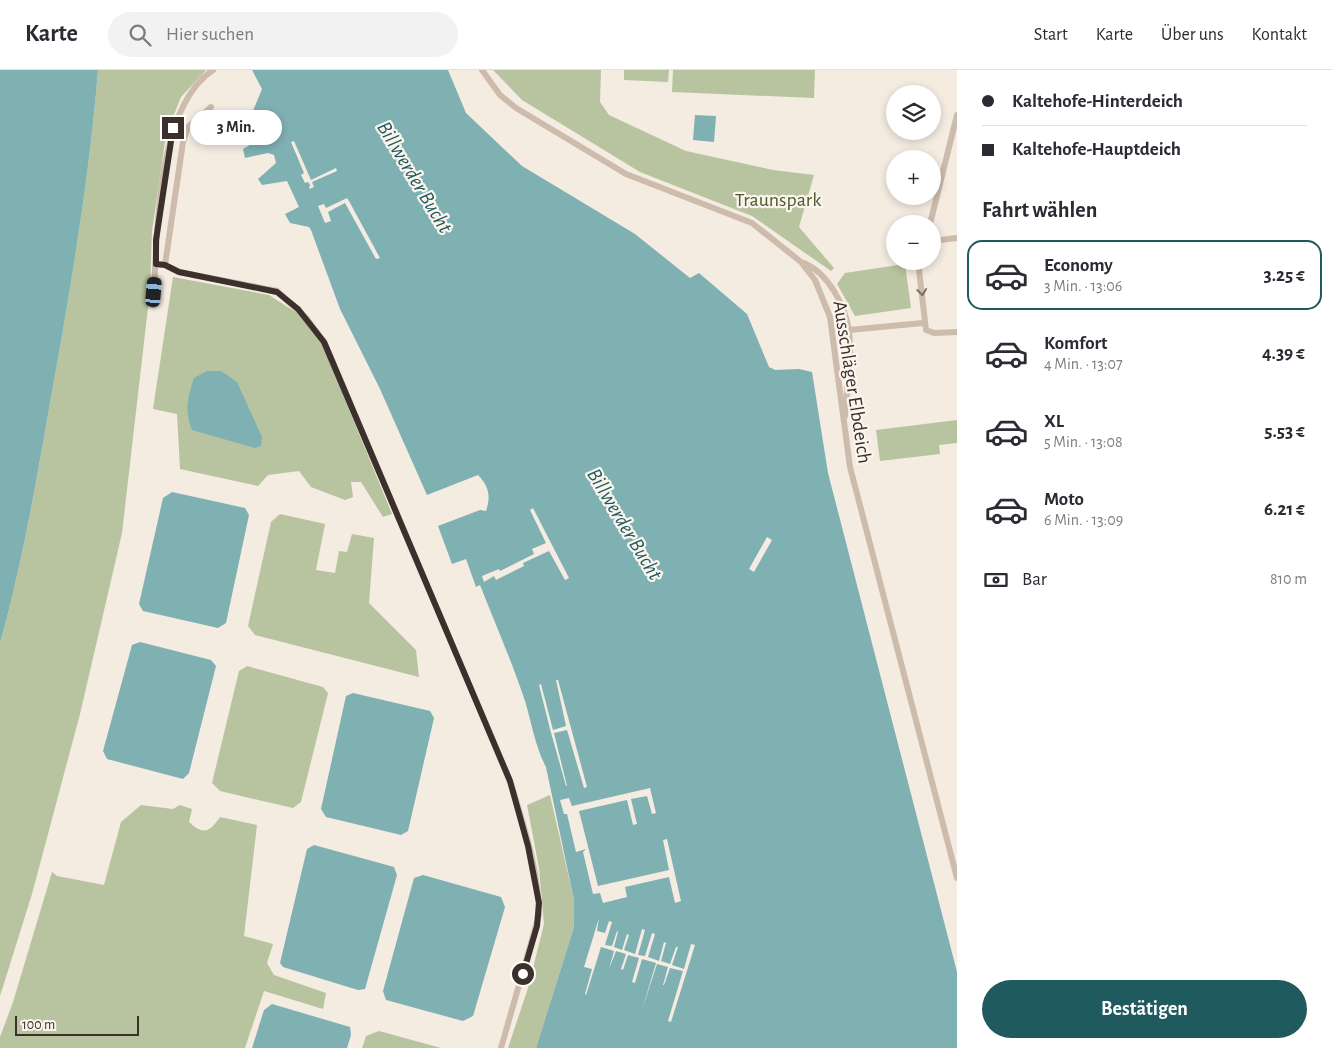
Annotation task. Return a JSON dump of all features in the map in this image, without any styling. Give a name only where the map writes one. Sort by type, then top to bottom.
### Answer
[{"type":"street","points":[[153,305],[156,240],[173,128],[185,99],[194,87],[213,70]]},
{"type":"street","name":"Ausschläger Elbdeich","points":[[482,70],[500,95],[516,108],[626,174],[752,223],[801,262],[820,290],[830,317],[850,466],[957,878]]},
{"type":"street","points":[[165,265],[183,142],[188,128],[210,107]]},
{"type":"street","points":[[932,215],[957,115]]},
{"type":"street","points":[[941,240],[957,238]]},
{"type":"street","points":[[801,262],[816,268],[826,279],[842,310],[848,330],[844,427]]},
{"type":"street","points":[[156,264],[165,265],[179,272],[277,292],[289,300],[307,319],[324,342],[332,360],[510,781],[528,846],[539,903],[539,915],[501,1048]]},
{"type":"street","points":[[919,270],[924,323],[929,332],[957,332]]},
{"type":"street","points":[[848,330],[924,323]]},
{"type":"green space","points":[[98,70],[206,70],[181,97],[166,135],[152,231],[150,290],[122,533],[80,714],[32,894],[0,996],[0,643],[28,524],[65,320],[84,195]]},
{"type":"green space","name":"Traunspark","points":[[493,70],[601,70],[600,102],[609,115],[686,151],[773,170],[814,175],[799,227],[834,268],[831,271],[752,216],[640,172],[522,100]]},
{"type":"green space","points":[[624,70],[669,70],[668,82],[624,80]]},
{"type":"green space","points":[[673,70],[815,70],[814,98],[672,92]]},
{"type":"green space","points":[[886,267],[886,270],[906,270],[911,308],[855,316],[837,284],[845,273]]},
{"type":"green space","points":[[173,277],[269,295],[297,313],[321,341],[392,514],[383,517],[361,482],[351,482],[353,497],[345,500],[311,487],[299,471],[268,475],[258,486],[180,469],[177,414],[153,409]]},
{"type":"green space","points":[[957,420],[957,443],[939,445],[940,454],[880,461],[876,430]]},
{"type":"green space","points":[[280,514],[325,524],[316,570],[335,573],[339,551],[347,552],[352,534],[374,538],[369,603],[416,650],[419,677],[255,635],[248,626],[271,522]]},
{"type":"green space","points":[[247,666],[323,687],[328,693],[301,802],[293,808],[220,791],[212,783],[239,671]]},
{"type":"green space","points":[[550,795],[574,900],[574,927],[536,1048],[508,1048],[528,988],[544,924],[539,868],[527,805]]},
{"type":"green space","points":[[141,805],[173,809],[180,805],[192,809],[189,822],[202,830],[209,829],[220,817],[257,825],[244,936],[273,944],[267,963],[274,975],[326,993],[323,1009],[264,991],[245,1048],[0,1048],[0,1037],[13,1002],[52,872],[57,876],[104,885],[121,822]]},
{"type":"green space","points":[[379,1031],[441,1048],[362,1048],[366,1036]]},
{"type":"water","points":[[0,70],[98,70],[84,195],[65,320],[28,524],[0,643]]},
{"type":"water","name":"Billwerder Bucht","points":[[252,70],[448,70],[466,113],[522,166],[635,234],[690,278],[699,273],[747,314],[769,367],[775,370],[799,369],[812,372],[828,473],[957,972],[957,1048],[536,1048],[574,927],[574,900],[546,767],[536,743],[520,686],[480,585],[476,587],[466,559],[452,564],[438,526],[480,510],[486,511],[488,501],[487,488],[478,475],[427,495],[380,389],[340,309],[311,230],[309,227],[290,223],[285,214],[299,207],[287,181],[262,185],[258,179],[276,163],[274,155],[268,153],[245,158],[243,149],[268,134],[267,131],[248,123],[262,89]]},
{"type":"water","points":[[695,115],[716,116],[714,142],[693,140]]},
{"type":"water","points":[[207,371],[221,371],[237,382],[262,437],[261,446],[255,448],[192,430],[188,416],[190,391],[194,378]]},
{"type":"water","points":[[172,492],[245,508],[249,515],[226,623],[218,628],[143,611],[139,604],[163,498]]},
{"type":"water","points":[[140,642],[211,660],[216,666],[189,773],[183,779],[107,759],[103,751],[132,645]]},
{"type":"water","points":[[353,693],[430,711],[434,718],[408,831],[401,835],[326,817],[321,809],[346,696]]},
{"type":"water","points":[[314,845],[394,867],[397,875],[365,989],[358,990],[283,967],[280,963],[307,849]]},
{"type":"water","points":[[423,875],[501,897],[505,907],[473,1016],[463,1021],[386,1000],[383,991],[414,878]]},
{"type":"water","points":[[272,1004],[350,1027],[351,1035],[347,1048],[252,1048],[264,1010]]},
{"type":"pier","points":[[294,141],[311,180],[336,168],[337,171],[312,182],[314,187],[309,189],[310,185],[308,182],[305,183],[301,175],[304,173],[291,142]]},
{"type":"pier","points":[[347,198],[380,258],[376,259],[345,203],[328,212],[331,221],[325,223],[318,206],[324,204],[326,208]]},
{"type":"pier","points":[[533,508],[569,578],[565,580],[549,551],[523,563],[524,566],[496,580],[494,576],[484,582],[482,576],[499,569],[500,571],[534,554],[532,549],[546,543],[530,510]]},
{"type":"pier","points":[[767,537],[772,540],[754,572],[749,569]]},
{"type":"pier","points":[[556,680],[558,680],[587,787],[584,788],[567,730],[554,733],[566,786],[550,729],[539,685],[541,684],[553,730],[566,726]]},
{"type":"pier","points":[[650,788],[656,813],[652,814],[647,796],[631,799],[637,824],[633,825],[627,800],[579,811],[598,886],[669,870],[663,840],[667,839],[681,901],[675,903],[669,877],[625,887],[627,897],[603,903],[600,893],[593,894],[583,852],[586,849],[576,852],[567,814],[564,814],[560,800],[569,798],[572,806]]},
{"type":"pier","points":[[599,918],[597,931],[605,933],[609,921],[612,922],[605,945],[612,946],[617,931],[614,947],[622,950],[627,934],[629,935],[624,950],[635,954],[642,929],[645,930],[638,955],[645,956],[652,933],[655,934],[648,957],[659,961],[664,942],[666,943],[661,961],[670,964],[676,947],[678,947],[672,965],[684,969],[691,944],[695,945],[671,1022],[668,1021],[683,971],[670,968],[663,985],[668,967],[657,964],[642,1010],[656,963],[642,959],[635,983],[632,982],[639,958],[628,955],[623,970],[621,969],[626,954],[616,951],[609,969],[614,951],[601,947],[585,994],[592,969],[584,967]]},
{"type":"route","points":[[173,128],[164,176],[156,240],[156,264],[165,265],[179,272],[270,289],[277,292],[298,309],[324,342],[510,781],[528,846],[539,903],[537,926],[523,974]]}]
